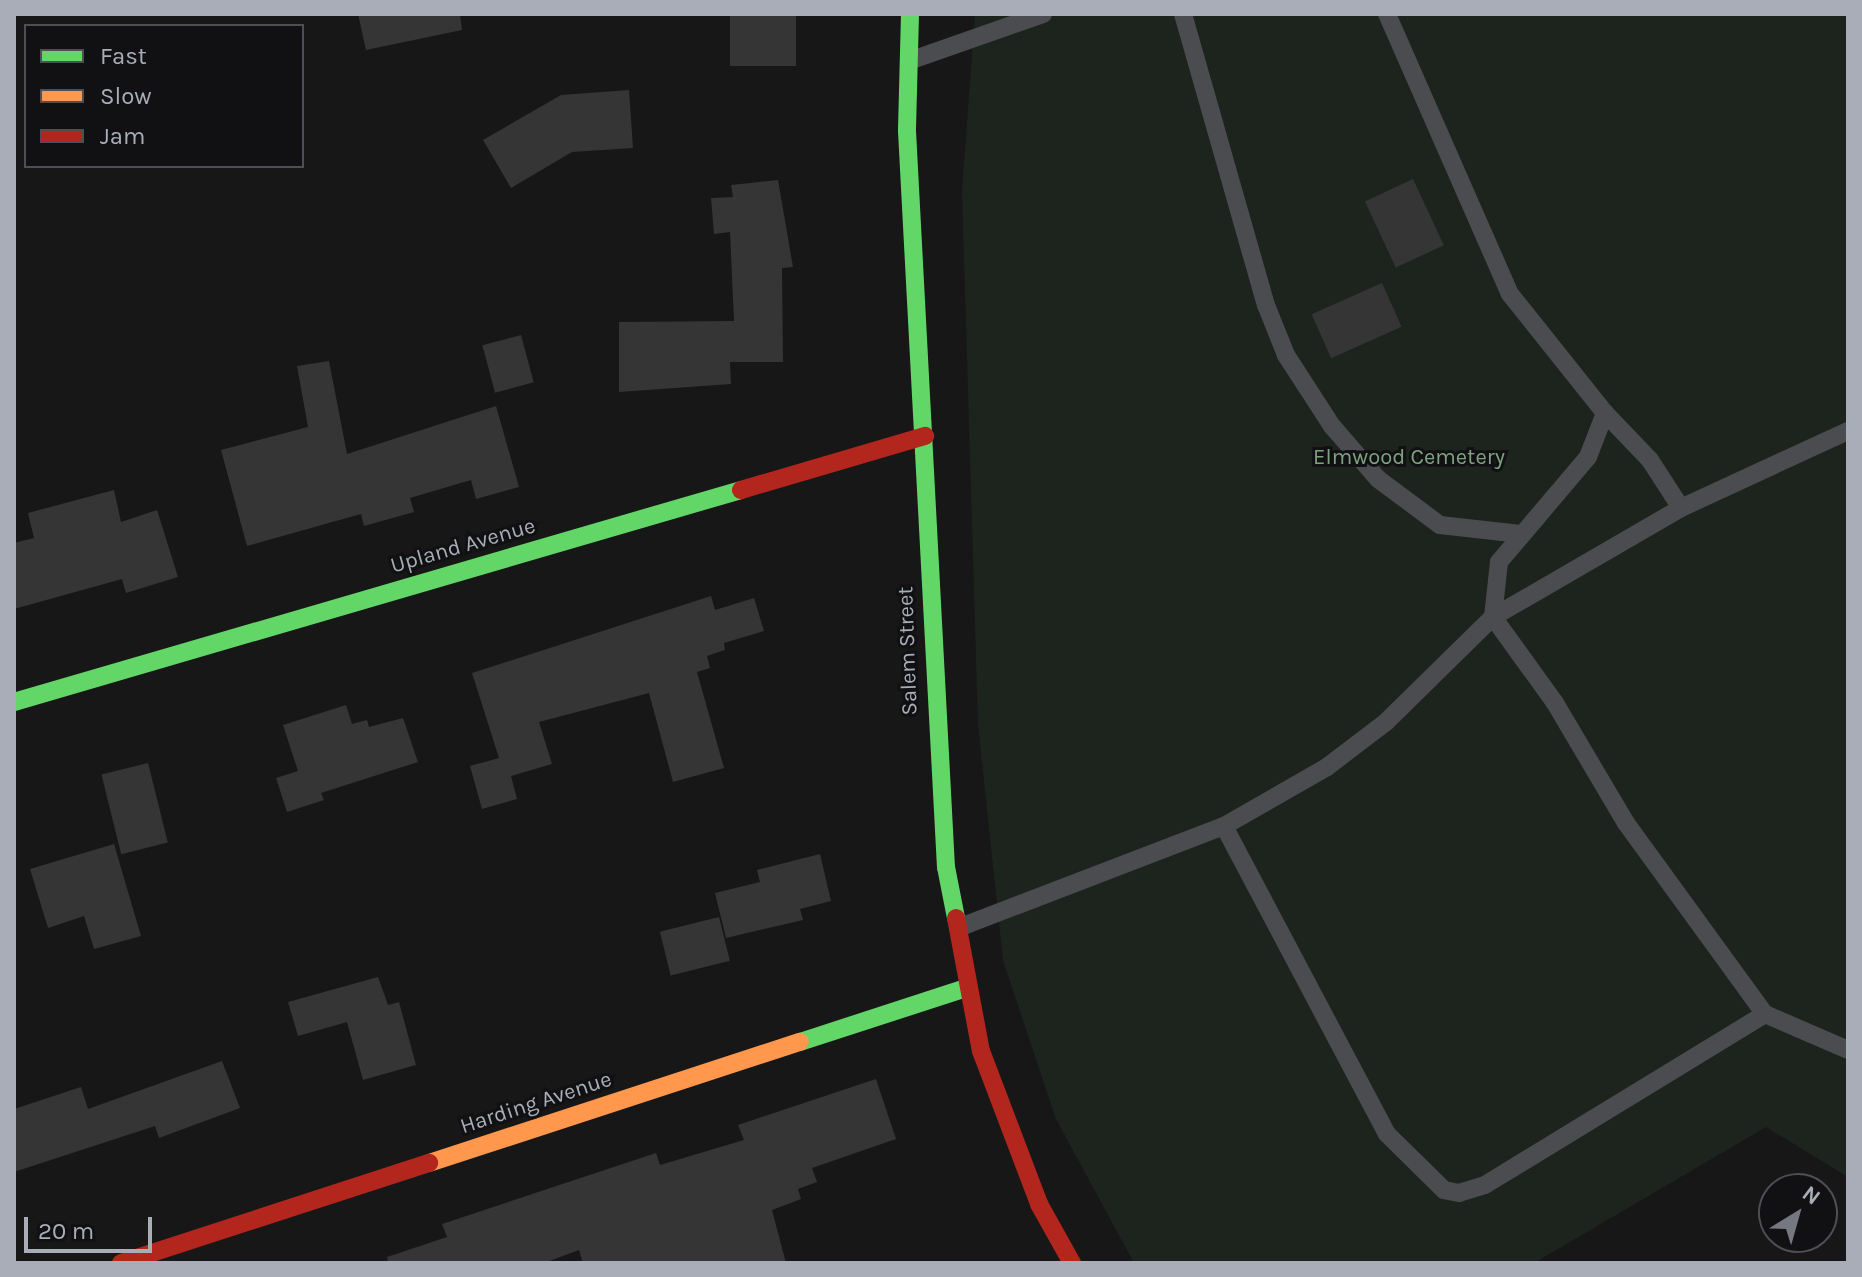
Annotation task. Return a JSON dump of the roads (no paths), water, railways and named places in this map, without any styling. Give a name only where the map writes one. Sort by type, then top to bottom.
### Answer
[{"type":"street","name":"Salem Street","points":[[910,14],[907,131],[925,436],[937,771],[956,929],[966,988],[1006,1125],[1072,1263]]},
{"type":"street","name":"Upland Avenue","points":[[14,702],[925,436]]},
{"type":"street","name":"Harding Avenue","points":[[121,1263],[966,988]]},
{"type":"lane","points":[[909,61],[1043,14]]},
{"type":"lane","points":[[1183,14],[1266,305],[1286,355],[1332,426],[1378,479],[1440,525],[1520,534]]},
{"type":"lane","points":[[1387,14],[1510,294],[1605,413],[1650,460],[1681,508]]},
{"type":"lane","points":[[1605,413],[1588,457],[1499,562],[1493,617],[1555,703],[1626,823],[1765,1014],[1848,1050]]},
{"type":"lane","points":[[956,929],[1224,826],[1338,758],[1493,617],[1681,508],[1848,431]]},
{"type":"lane","points":[[1224,826],[1387,1134],[1444,1190],[1459,1193],[1485,1185],[1765,1014]]},
{"type":"park label","name":"Elmwood Cemetery","points":[[1409,458]]}]
